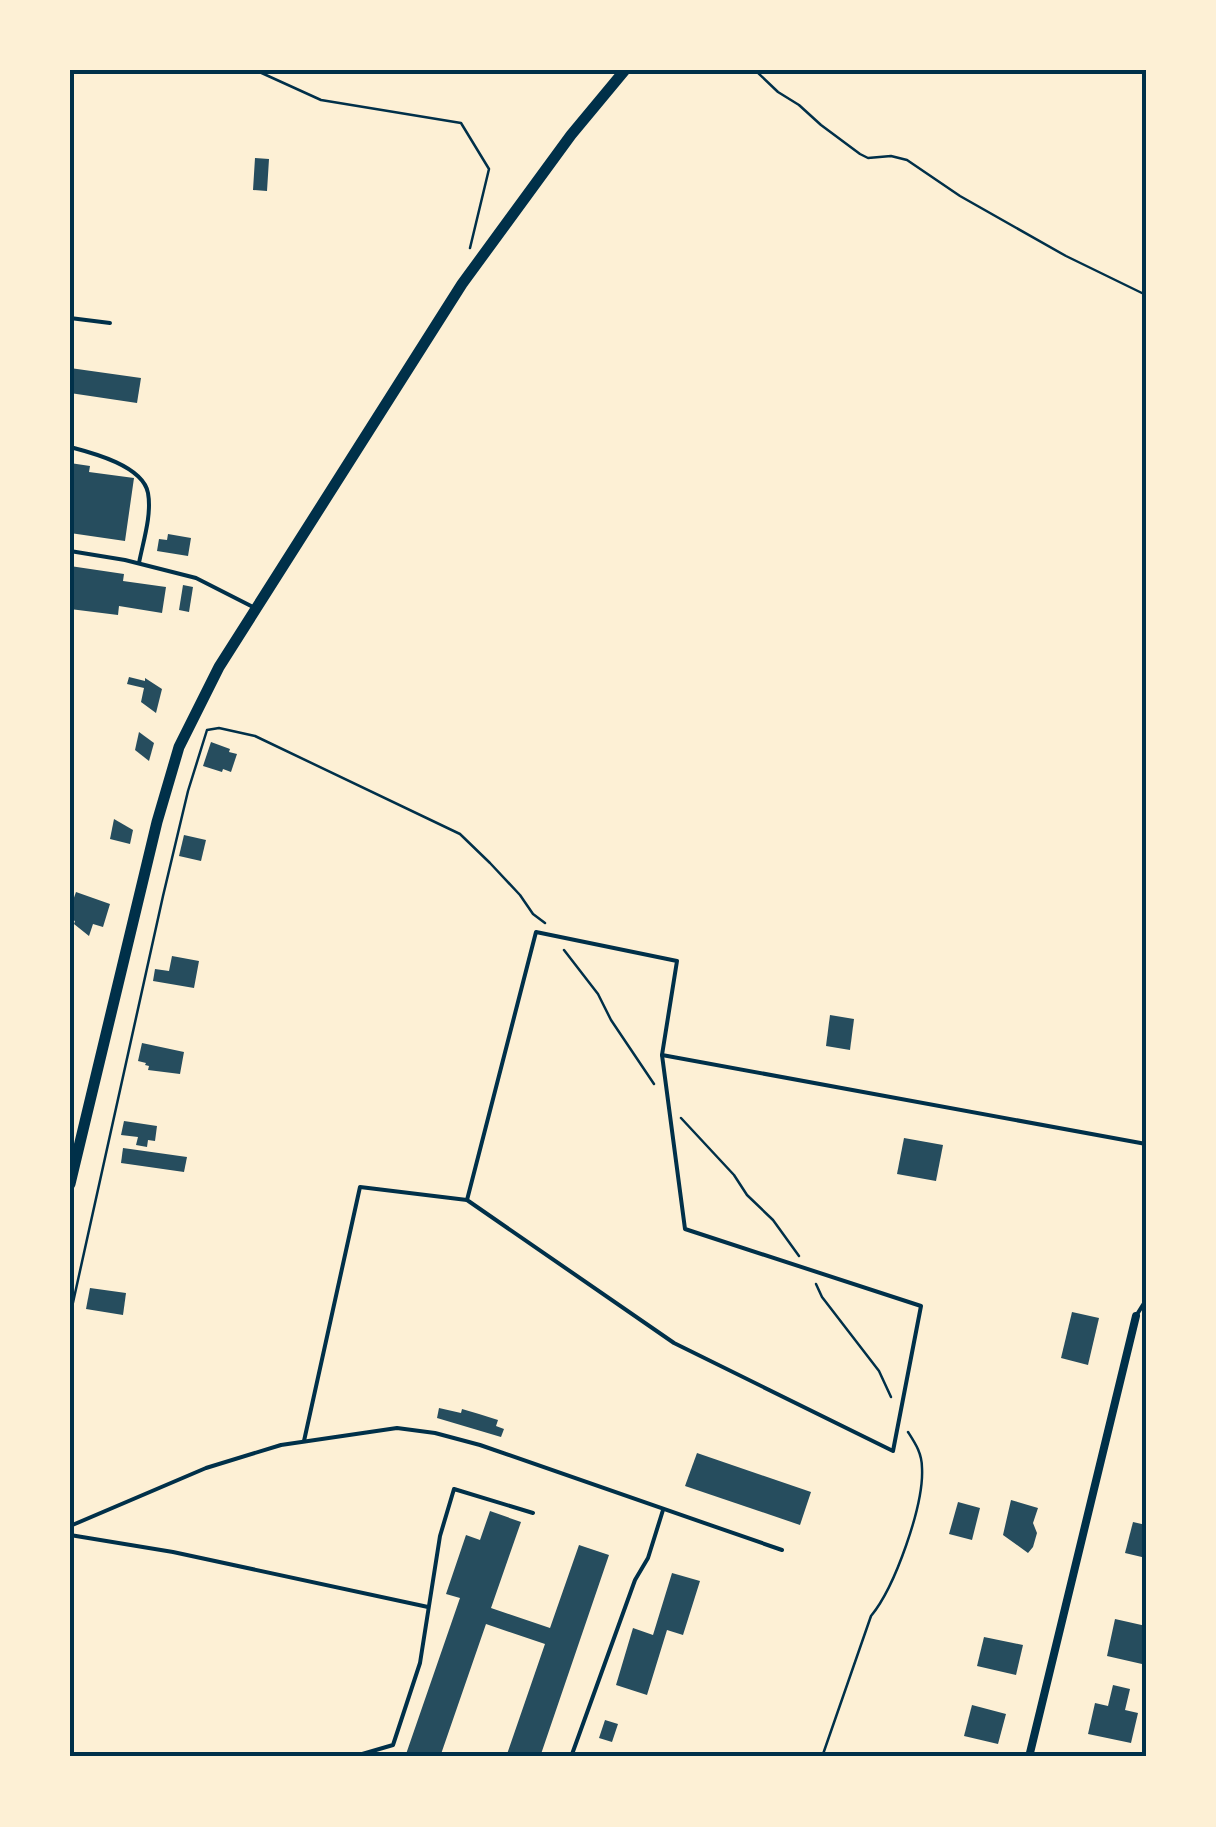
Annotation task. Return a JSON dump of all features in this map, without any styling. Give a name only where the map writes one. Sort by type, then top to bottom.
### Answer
[{"type":"main road","points":[[70,1184],[173,766],[187,728],[219,667],[462,284],[571,135],[624,70]]},
{"type":"street","points":[[1028,1757],[1136,1316]]},
{"type":"lane","points":[[70,318],[110,323]]},
{"type":"lane","points":[[70,447],[132,470],[144,482],[148,501],[139,563]]},
{"type":"lane","points":[[70,551],[196,578],[256,608]]},
{"type":"lane","points":[[304,1441],[360,1186],[467,1200],[674,1342],[893,1451],[921,1306],[686,1229],[662,1056],[677,961],[536,932],[467,1200]]},
{"type":"lane","points":[[662,1056],[1146,1144]]},
{"type":"lane","points":[[1136,1316],[1146,1300]]},
{"type":"lane","points":[[70,1526],[206,1468],[280,1445],[396,1428],[480,1444],[782,1550]]},
{"type":"lane","points":[[352,1757],[392,1745],[418,1673],[441,1529],[454,1490],[533,1513]]},
{"type":"lane","points":[[571,1757],[663,1510]]},
{"type":"lane","points":[[70,1536],[173,1552],[429,1607]]},
{"type":"path","points":[[255,70],[320,100],[461,123],[489,169],[471,246]]},
{"type":"path","points":[[755,70],[860,154],[907,160],[960,196],[1066,256],[1146,295]]},
{"type":"path","points":[[70,1316],[171,861],[207,730]]},
{"type":"building","points":[[255,158],[269,159],[267,191],[253,190]]},
{"type":"building","points":[[70,368],[141,378],[137,403],[70,393]]},
{"type":"building","points":[[70,463],[90,466],[89,472],[134,478],[125,541],[70,533]]},
{"type":"building","points":[[168,534],[191,538],[188,556],[157,551],[159,539],[167,540]]},
{"type":"building","points":[[70,566],[124,574],[123,581],[166,587],[162,613],[119,606],[118,615],[70,609]]},
{"type":"building","points":[[183,585],[193,587],[189,612],[179,610]]},
{"type":"building","points":[[129,677],[145,678],[162,689],[156,713],[141,702],[144,688],[127,684]]},
{"type":"building","points":[[139,732],[154,743],[149,761],[135,750]]},
{"type":"building","points":[[211,742],[237,754],[231,772],[203,766]]},
{"type":"building","points":[[114,819],[133,830],[130,844],[110,839]]},
{"type":"building","points":[[184,835],[206,840],[201,861],[179,856]]},
{"type":"building","points":[[76,892],[110,904],[103,927],[93,924],[89,936],[70,919]]},
{"type":"building","points":[[172,956],[199,961],[194,988],[153,981],[155,969],[169,971]]},
{"type":"building","points":[[830,1015],[854,1019],[850,1050],[826,1046]]},
{"type":"building","points":[[142,1043],[184,1052],[180,1074],[148,1070],[146,1063],[138,1061]]},
{"type":"building","points":[[124,1121],[157,1126],[155,1141],[148,1140],[147,1147],[136,1145],[138,1137],[121,1135]]},
{"type":"building","points":[[904,1138],[943,1145],[936,1181],[897,1174]]},
{"type":"building","points":[[123,1148],[187,1157],[184,1172],[121,1163]]},
{"type":"building","points":[[90,1288],[126,1293],[123,1315],[86,1309]]},
{"type":"building","points":[[1072,1312],[1099,1318],[1088,1365],[1061,1358]]},
{"type":"building","points":[[439,1408],[461,1413],[462,1409],[498,1420],[496,1426],[504,1429],[501,1437],[437,1418]]},
{"type":"building","points":[[697,1453],[811,1492],[800,1525],[685,1486]]},
{"type":"building","points":[[1011,1500],[1038,1508],[1033,1523],[1037,1533],[1028,1553],[1003,1535]]},
{"type":"building","points":[[958,1502],[980,1508],[972,1540],[949,1534]]},
{"type":"building","points":[[490,1511],[521,1522],[491,1608],[550,1628],[579,1545],[609,1555],[540,1757],[506,1757],[545,1644],[486,1624],[440,1757],[405,1757],[460,1598],[446,1594],[466,1535],[480,1540]]},
{"type":"building","points":[[1133,1522],[1146,1525],[1146,1558],[1125,1553]]},
{"type":"building","points":[[672,1573],[700,1581],[683,1635],[667,1630],[647,1695],[616,1685],[633,1628],[653,1635]]},
{"type":"building","points":[[1115,1619],[1146,1626],[1146,1657],[1142,1664],[1107,1656]]},
{"type":"building","points":[[984,1637],[1023,1645],[1016,1675],[977,1666]]},
{"type":"building","points":[[1113,1685],[1130,1689],[1125,1710],[1138,1713],[1131,1743],[1088,1734],[1095,1703],[1108,1706]]},
{"type":"building","points":[[972,1705],[1006,1714],[998,1744],[964,1736]]},
{"type":"building","points":[[605,1720],[618,1724],[612,1742],[599,1738]]}]
